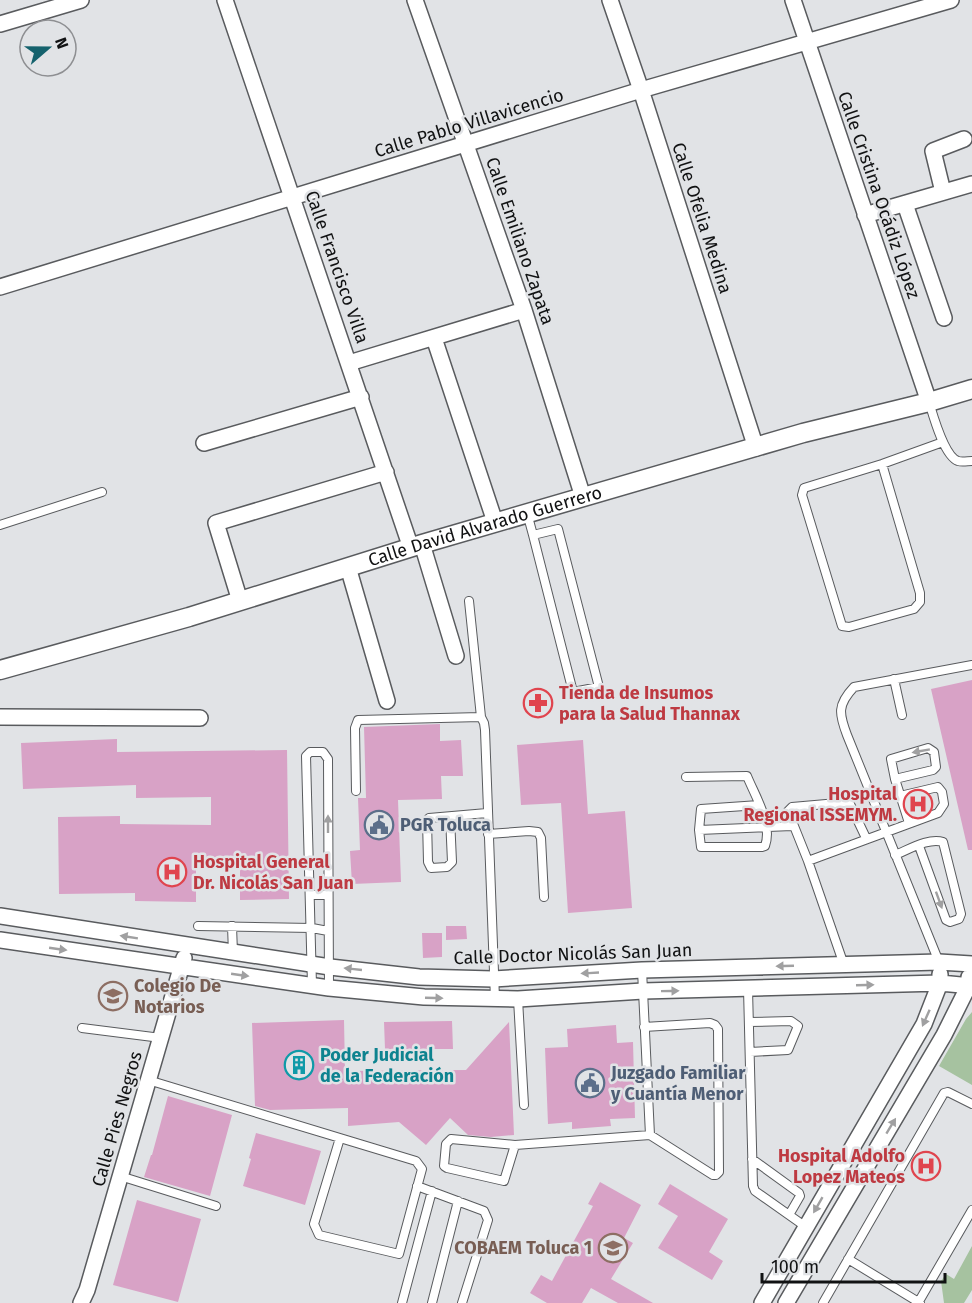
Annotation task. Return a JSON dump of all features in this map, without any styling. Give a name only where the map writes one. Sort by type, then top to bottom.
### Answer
[{"type":"street","points":[[26,0],[31,15]]},
{"type":"street","points":[[0,24],[81,0]]},
{"type":"street","name":"Calle Francisco Villa","points":[[225,0],[386,472],[456,656]]},
{"type":"street","name":"Calle Emiliano Zapata","points":[[415,0],[524,310],[583,497]]},
{"type":"street","name":"Calle Ofelia Medina","points":[[610,0],[756,448]]},
{"type":"street","name":"Calle Cristina Ocádiz López","points":[[793,0],[929,402]]},
{"type":"street","name":"Calle Pablo Villavicencio","points":[[0,287],[641,90],[951,0]]},
{"type":"street","points":[[943,192],[933,151],[964,139]]},
{"type":"street","points":[[865,215],[972,184]]},
{"type":"street","points":[[905,204],[944,318]]},
{"type":"street","points":[[349,363],[524,310]]},
{"type":"street","points":[[434,338],[495,522]]},
{"type":"street","name":"Calle David Alvarado Guerrero","points":[[0,670],[189,617],[495,522],[803,433],[929,402],[972,388]]},
{"type":"street","points":[[204,443],[361,397]]},
{"type":"street","points":[[240,601],[216,523],[386,472]]},
{"type":"street","points":[[348,567],[387,701]]},
{"type":"street","points":[[0,717],[200,718]]},
{"type":"street","name":"Calle Doctor Nicolás San Juan","points":[[0,916],[330,967],[419,976],[493,979],[642,970],[939,962],[970,964]]},
{"type":"street","points":[[0,940],[329,988],[424,997],[518,999],[643,992],[940,983],[971,985]]},
{"type":"street","name":"Calle Pies Negros","points":[[81,1303],[87,1290],[187,946]]},
{"type":"street","points":[[762,1303],[924,1024],[940,983],[939,962]]},
{"type":"street","points":[[786,1303],[944,1035],[971,985],[970,964]]},
{"type":"lane","points":[[929,402],[943,442],[952,458],[958,461],[972,461]]},
{"type":"lane","points":[[882,464],[920,593],[920,602],[914,609],[849,627],[842,626],[802,495],[804,488],[943,442]]},
{"type":"lane","points":[[0,525],[102,492]]},
{"type":"lane","points":[[527,513],[532,535],[573,692],[599,687],[558,529],[532,535]]},
{"type":"lane","points":[[469,601],[481,717],[484,723],[495,999]]},
{"type":"lane","points":[[939,962],[840,713],[846,695],[854,687],[972,665]]},
{"type":"lane","points":[[894,679],[902,715]]},
{"type":"lane","points":[[356,791],[355,728],[358,720],[481,717]]},
{"type":"lane","points":[[895,779],[933,770],[937,764],[934,752],[928,748],[893,758],[891,761],[895,779],[909,823]]},
{"type":"lane","points":[[312,985],[306,756],[310,752],[323,752],[328,759],[329,988]]},
{"type":"lane","points":[[686,777],[747,776],[759,805],[766,827],[765,846],[704,848],[700,844],[699,830],[700,812],[705,807],[759,805]]},
{"type":"lane","points":[[808,861],[940,812],[944,804],[942,792],[938,787],[900,796]]},
{"type":"lane","points":[[844,965],[788,811],[789,809],[846,801],[852,804],[866,838]]},
{"type":"lane","points":[[450,817],[452,862],[447,867],[431,868],[428,862],[425,822],[429,818],[487,813]]},
{"type":"lane","points":[[699,830],[792,826]]},
{"type":"lane","points":[[488,834],[538,832],[541,838],[544,897]]},
{"type":"lane","points":[[895,855],[919,846],[934,841],[943,842],[961,914],[959,919],[950,922],[946,920],[919,846]]},
{"type":"lane","points":[[310,895],[328,895]]},
{"type":"lane","points":[[198,926],[312,928],[328,932]]},
{"type":"lane","points":[[232,926],[233,953]]},
{"type":"lane","points":[[642,970],[650,1135]]},
{"type":"lane","points":[[748,989],[753,1186],[755,1191],[806,1227]]},
{"type":"lane","points":[[518,999],[524,1105]]},
{"type":"lane","points":[[749,1022],[791,1020],[798,1026],[788,1050],[750,1053]]},
{"type":"lane","points":[[515,1145],[504,1181],[447,1168],[443,1162],[446,1144],[451,1139],[515,1145],[650,1135],[712,1175],[719,1172],[718,1029],[710,1023],[644,1027]]},
{"type":"lane","points":[[82,1028],[161,1038]]},
{"type":"lane","points":[[148,1080],[340,1138],[416,1161],[422,1169],[399,1254],[319,1235],[314,1224],[340,1138]]},
{"type":"lane","points":[[823,1303],[944,1093],[948,1092],[972,1104]]},
{"type":"lane","points":[[752,1159],[799,1193],[800,1196],[789,1215]]},
{"type":"lane","points":[[120,1176],[216,1206]]},
{"type":"lane","points":[[417,1186],[484,1211],[488,1220],[462,1303]]},
{"type":"lane","points":[[402,1303],[432,1191]]},
{"type":"lane","points":[[432,1303],[458,1201]]},
{"type":"lane","points":[[848,1259],[919,1303],[972,1210]]},
{"type":"green space","points":[[972,1012],[972,1085],[939,1066]]},
{"type":"green space","points":[[972,1246],[972,1290],[964,1303],[944,1303],[941,1281],[946,1274],[954,1279]]},
{"type":"building","points":[[972,680],[972,850],[968,850],[931,689]]},
{"type":"building","name":"PGR Toluca","points":[[440,724],[440,741],[461,740],[463,776],[441,776],[442,799],[398,800],[401,882],[352,884],[350,851],[360,850],[358,798],[366,798],[364,727]]},
{"type":"building","points":[[117,739],[117,752],[287,750],[289,899],[240,900],[240,859],[196,860],[196,902],[135,901],[135,893],[59,894],[58,817],[120,816],[120,824],[211,825],[211,797],[136,798],[136,785],[23,789],[21,743]]},
{"type":"building","points":[[583,740],[588,814],[625,811],[632,908],[568,913],[561,803],[521,805],[517,745]]},
{"type":"building","points":[[446,926],[466,926],[467,939],[446,940]]},
{"type":"building","points":[[422,933],[442,933],[442,957],[423,958]]},
{"type":"building","points":[[344,1020],[345,1071],[466,1070],[509,1022],[514,1135],[491,1137],[468,1135],[450,1118],[426,1145],[399,1122],[348,1126],[348,1108],[270,1110],[255,1106],[252,1023]]},
{"type":"building","name":"Poder Judicial de la Federación","points":[[452,1021],[453,1049],[385,1049],[384,1022]]},
{"type":"building","name":"Juzgado Familiar y Cuantía Menor","points":[[616,1025],[617,1043],[633,1042],[635,1118],[610,1119],[611,1126],[572,1129],[572,1122],[548,1124],[545,1048],[568,1047],[567,1029]]},
{"type":"building","points":[[168,1096],[232,1115],[210,1196],[144,1177]]},
{"type":"building","points":[[256,1133],[321,1151],[305,1205],[243,1186]]},
{"type":"building","points":[[600,1182],[641,1205],[624,1238],[633,1243],[611,1279],[653,1303],[618,1303],[591,1288],[582,1303],[547,1303],[530,1293],[541,1275],[552,1281],[593,1206],[588,1204]]},
{"type":"building","points":[[670,1184],[728,1219],[709,1252],[723,1261],[712,1280],[658,1248],[678,1216],[658,1204]]},
{"type":"building","points":[[137,1200],[201,1219],[178,1302],[113,1285]]},
{"type":"place","name":"Tienda de Insumos para la Salud Thannax","points":[[538,703]]},
{"type":"place","name":"Hospital Regional ISSEMYM.","points":[[918,804]]},
{"type":"place","name":"PGR Toluca","points":[[379,825]]},
{"type":"place","name":"Hospital General Dr. Nicolás San Juan","points":[[172,872]]},
{"type":"place","name":"Colegio De Notarios","points":[[113,996]]},
{"type":"place","name":"Poder Judicial de la Federación","points":[[299,1065]]},
{"type":"place","name":"Juzgado Familiar y Cuantía Menor","points":[[590,1083]]},
{"type":"place","name":"Hospital Adolfo Lopez Mateos","points":[[926,1166]]},
{"type":"place","name":"COBAEM Toluca 1","points":[[613,1248]]}]
